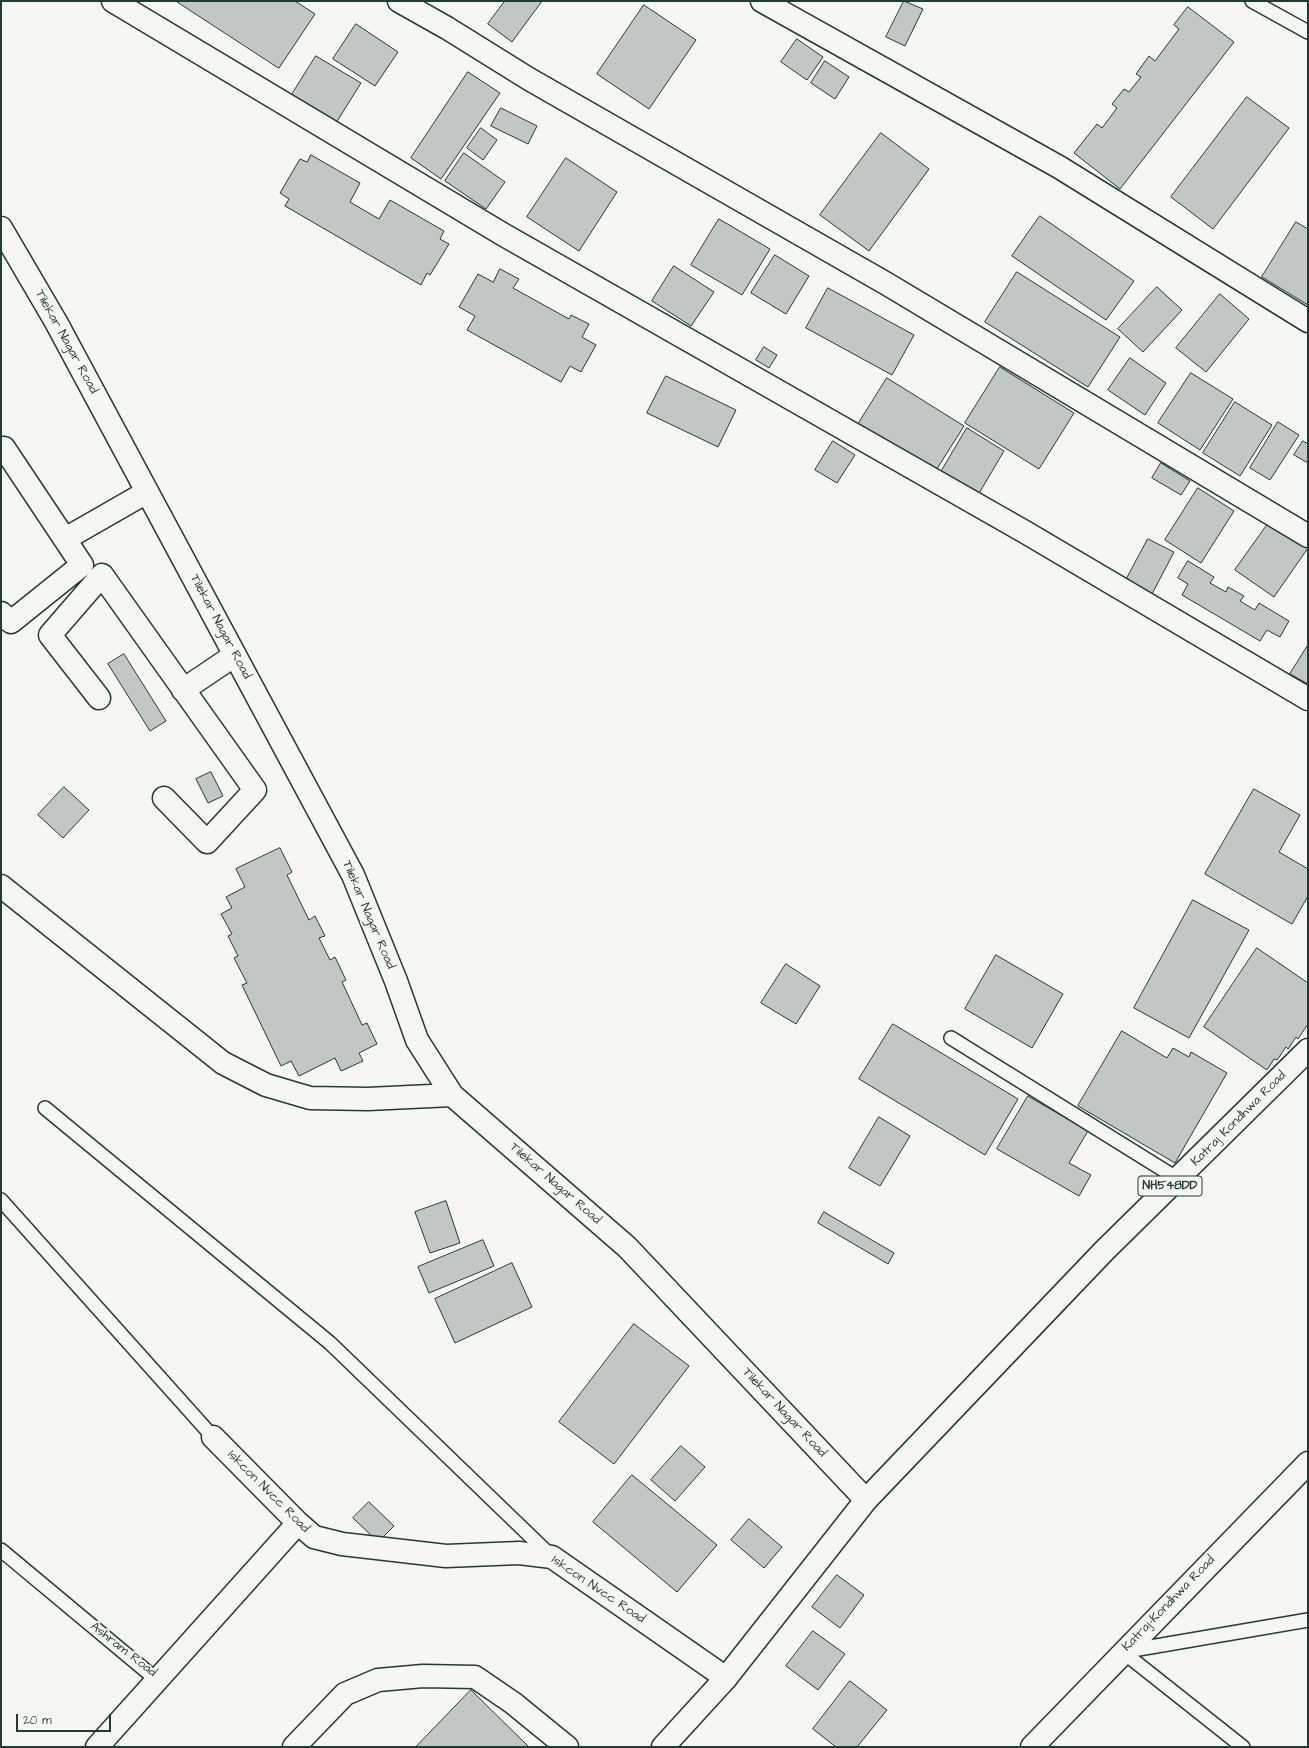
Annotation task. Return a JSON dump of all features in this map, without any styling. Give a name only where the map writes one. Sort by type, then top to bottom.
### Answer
[{"type":"main road","points":[[113,1],[504,235],[1018,528],[1308,699]]},
{"type":"main road","points":[[399,1],[447,28],[529,79],[887,284],[1308,536]]},
{"type":"main road","points":[[762,1],[1059,167],[1308,321]]},
{"type":"main road","name":"Tilekar Nagar Road","points":[[1,228],[56,322],[352,875],[396,981],[417,1040],[452,1095],[627,1247],[866,1500]]},
{"type":"main road","points":[[1,450],[4,448],[82,565],[11,622],[1,613]]},
{"type":"main road","points":[[65,539],[147,492]]},
{"type":"main road","points":[[99,698],[50,635],[102,575],[254,790],[207,842],[164,798]]},
{"type":"main road","points":[[183,690],[235,655]]},
{"type":"main road","points":[[1,886],[223,1063],[266,1085],[310,1098],[368,1099],[452,1095]]},
{"type":"main road","name":"Katraj Kondhwa Road","points":[[663,1747],[726,1678],[866,1500],[1034,1324],[1308,1050]]},
{"type":"main road","name":"Iskcon Nvcc Road","points":[[213,1437],[298,1523],[314,1536],[342,1544],[446,1556],[519,1553],[552,1557],[726,1678]]},
{"type":"main road","name":"Katraj-Kondhwa Road","points":[[1032,1747],[1308,1463]]},
{"type":"main road","name":"Ashram Road","points":[[157,1680],[298,1523]]},
{"type":"main road","points":[[294,1747],[345,1694],[378,1680],[424,1676],[475,1677],[513,1703],[567,1747]]},
{"type":"main road","points":[[97,1747],[157,1680]]},
{"type":"lane","points":[[1252,1],[1308,32]]},
{"type":"lane","points":[[952,1038],[1178,1179]]},
{"type":"lane","points":[[45,1108],[330,1343],[552,1557]]},
{"type":"lane","name":"Iskcon Nvcc Road","points":[[1,1200],[213,1437]]},
{"type":"lane","name":"Ashram Road","points":[[1,1550],[157,1680]]},
{"type":"lane","points":[[1123,1652],[1308,1620]]},
{"type":"lane","points":[[1123,1652],[1243,1747]]},
{"type":"building","points":[[176,1],[295,1],[315,14],[279,68]]},
{"type":"building","points":[[505,1],[542,1],[512,42],[488,24]]},
{"type":"building","points":[[904,1],[923,9],[905,46],[886,37]]},
{"type":"building","points":[[644,5],[696,40],[649,109],[597,74]]},
{"type":"building","points":[[1188,7],[1234,42],[1120,189],[1074,153],[1097,124],[1102,128],[1117,108],[1112,104],[1124,89],[1129,92],[1141,77],[1136,74],[1149,56],[1155,61],[1179,29],[1174,25]]},
{"type":"building","points":[[356,24],[398,52],[375,86],[333,59]]},
{"type":"building","points":[[797,39],[823,57],[807,80],[781,62]]},
{"type":"building","points":[[316,56],[361,83],[336,123],[291,96]]},
{"type":"building","points":[[825,61],[849,77],[835,99],[811,83]]},
{"type":"building","points":[[468,72],[500,93],[441,179],[411,158]]},
{"type":"building","points":[[1247,97],[1289,128],[1213,229],[1171,197]]},
{"type":"building","points":[[501,108],[537,126],[528,144],[491,126]]},
{"type":"building","points":[[481,128],[497,140],[483,160],[467,148]]},
{"type":"building","points":[[881,133],[929,169],[869,251],[820,215]]},
{"type":"building","points":[[464,153],[505,182],[486,209],[445,181]]},
{"type":"building","points":[[311,155],[360,183],[350,202],[379,219],[390,200],[444,231],[440,239],[449,244],[430,275],[427,273],[421,285],[285,206],[289,199],[280,193],[300,159],[307,162]]},
{"type":"building","points":[[566,158],[617,192],[579,251],[527,217]]},
{"type":"building","points":[[1040,216],[1134,281],[1106,320],[1012,256]]},
{"type":"building","points":[[719,219],[770,249],[742,295],[691,265]]},
{"type":"building","points":[[1296,222],[1308,229],[1308,305],[1262,277]]},
{"type":"building","points":[[775,255],[809,276],[786,314],[751,293]]},
{"type":"building","points":[[674,266],[714,292],[691,326],[652,301]]},
{"type":"building","points":[[500,269],[519,279],[513,288],[569,319],[571,315],[589,324],[582,337],[596,345],[581,372],[570,366],[561,382],[467,330],[475,316],[459,307],[478,274],[493,282]]},
{"type":"building","points":[[1017,272],[1120,337],[1088,387],[985,322]]},
{"type":"building","points":[[1157,287],[1182,310],[1143,352],[1118,329]]},
{"type":"building","points":[[828,288],[914,335],[892,375],[806,328]]},
{"type":"building","points":[[1220,294],[1249,319],[1206,372],[1176,348]]},
{"type":"building","points":[[764,347],[777,355],[769,368],[756,360]]},
{"type":"building","points":[[1130,358],[1166,383],[1145,415],[1108,390]]},
{"type":"building","points":[[1000,367],[1074,413],[1039,469],[965,423]]},
{"type":"building","points":[[1191,373],[1233,399],[1200,450],[1158,423]]},
{"type":"building","points":[[666,376],[736,410],[718,447],[647,413]]},
{"type":"building","points":[[887,378],[964,426],[933,475],[857,426]]},
{"type":"building","points":[[1235,402],[1272,425],[1240,476],[1203,453]]},
{"type":"building","points":[[1278,422],[1299,435],[1270,480],[1250,468]]},
{"type":"building","points":[[967,428],[1004,451],[978,495],[941,472]]},
{"type":"building","points":[[833,441],[855,455],[837,483],[815,470]]},
{"type":"building","points":[[1303,441],[1308,444],[1308,463],[1294,455]]},
{"type":"building","points":[[1161,463],[1190,481],[1181,495],[1152,478]]},
{"type":"building","points":[[1198,488],[1234,511],[1201,563],[1165,540]]},
{"type":"building","points":[[1270,521],[1308,548],[1274,597],[1235,570]]},
{"type":"building","points":[[1148,539],[1174,552],[1152,594],[1126,580]]},
{"type":"building","points":[[1188,561],[1214,577],[1210,583],[1226,592],[1228,587],[1244,596],[1240,601],[1255,610],[1259,603],[1289,621],[1280,637],[1267,630],[1260,641],[1182,595],[1188,584],[1178,578]]},
{"type":"building","points":[[1308,645],[1308,684],[1290,674]]},
{"type":"building","points":[[124,654],[166,721],[150,731],[108,664]]},
{"type":"building","points":[[211,772],[223,796],[208,803],[196,779]]},
{"type":"building","points":[[64,787],[89,810],[63,838],[38,815]]},
{"type":"building","points":[[1254,789],[1300,815],[1279,852],[1308,869],[1308,896],[1292,924],[1205,874]]},
{"type":"building","points":[[280,848],[292,872],[287,875],[309,920],[315,916],[325,936],[319,938],[330,960],[335,957],[346,980],[342,982],[362,1025],[367,1023],[377,1044],[359,1053],[363,1061],[341,1071],[335,1058],[299,1076],[291,1061],[281,1066],[242,985],[247,983],[234,958],[238,956],[228,936],[232,934],[221,914],[232,908],[226,897],[245,887],[236,869]]},
{"type":"building","points":[[1193,900],[1249,930],[1189,1038],[1134,1008]]},
{"type":"building","points":[[1257,948],[1308,983],[1308,1024],[1298,1039],[1296,1037],[1288,1049],[1286,1047],[1277,1060],[1274,1059],[1267,1070],[1204,1027]]},
{"type":"building","points":[[996,955],[1063,994],[1032,1048],[965,1009]]},
{"type":"building","points":[[786,964],[820,986],[796,1024],[761,1003]]},
{"type":"building","points":[[893,1024],[1018,1099],[985,1155],[859,1079]]},
{"type":"building","points":[[1122,1031],[1167,1058],[1173,1048],[1189,1057],[1191,1052],[1227,1073],[1175,1163],[1078,1106]]},
{"type":"building","points":[[1028,1096],[1088,1131],[1069,1163],[1091,1175],[1079,1196],[997,1149]]},
{"type":"building","points":[[879,1117],[910,1136],[880,1186],[849,1168]]},
{"type":"building","points":[[446,1201],[460,1243],[430,1253],[415,1212]]},
{"type":"building","points":[[824,1212],[894,1253],[888,1264],[818,1223]]},
{"type":"building","points":[[483,1240],[494,1266],[429,1293],[418,1267]]},
{"type":"building","points":[[512,1263],[532,1307],[455,1343],[435,1299]]},
{"type":"building","points":[[634,1324],[689,1366],[614,1464],[559,1422]]},
{"type":"building","points":[[681,1446],[705,1467],[675,1501],[651,1480]]},
{"type":"building","points":[[632,1475],[717,1545],[677,1592],[593,1522]]},
{"type":"building","points":[[369,1502],[394,1526],[378,1542],[353,1518]]},
{"type":"building","points":[[749,1519],[782,1547],[764,1568],[731,1540]]},
{"type":"building","points":[[837,1575],[864,1595],[840,1628],[812,1607]]},
{"type":"building","points":[[813,1631],[845,1654],[818,1690],[786,1666]]},
{"type":"building","points":[[850,1681],[887,1710],[857,1747],[836,1747],[813,1729]]},
{"type":"building","points":[[471,1690],[529,1747],[416,1747]]}]
